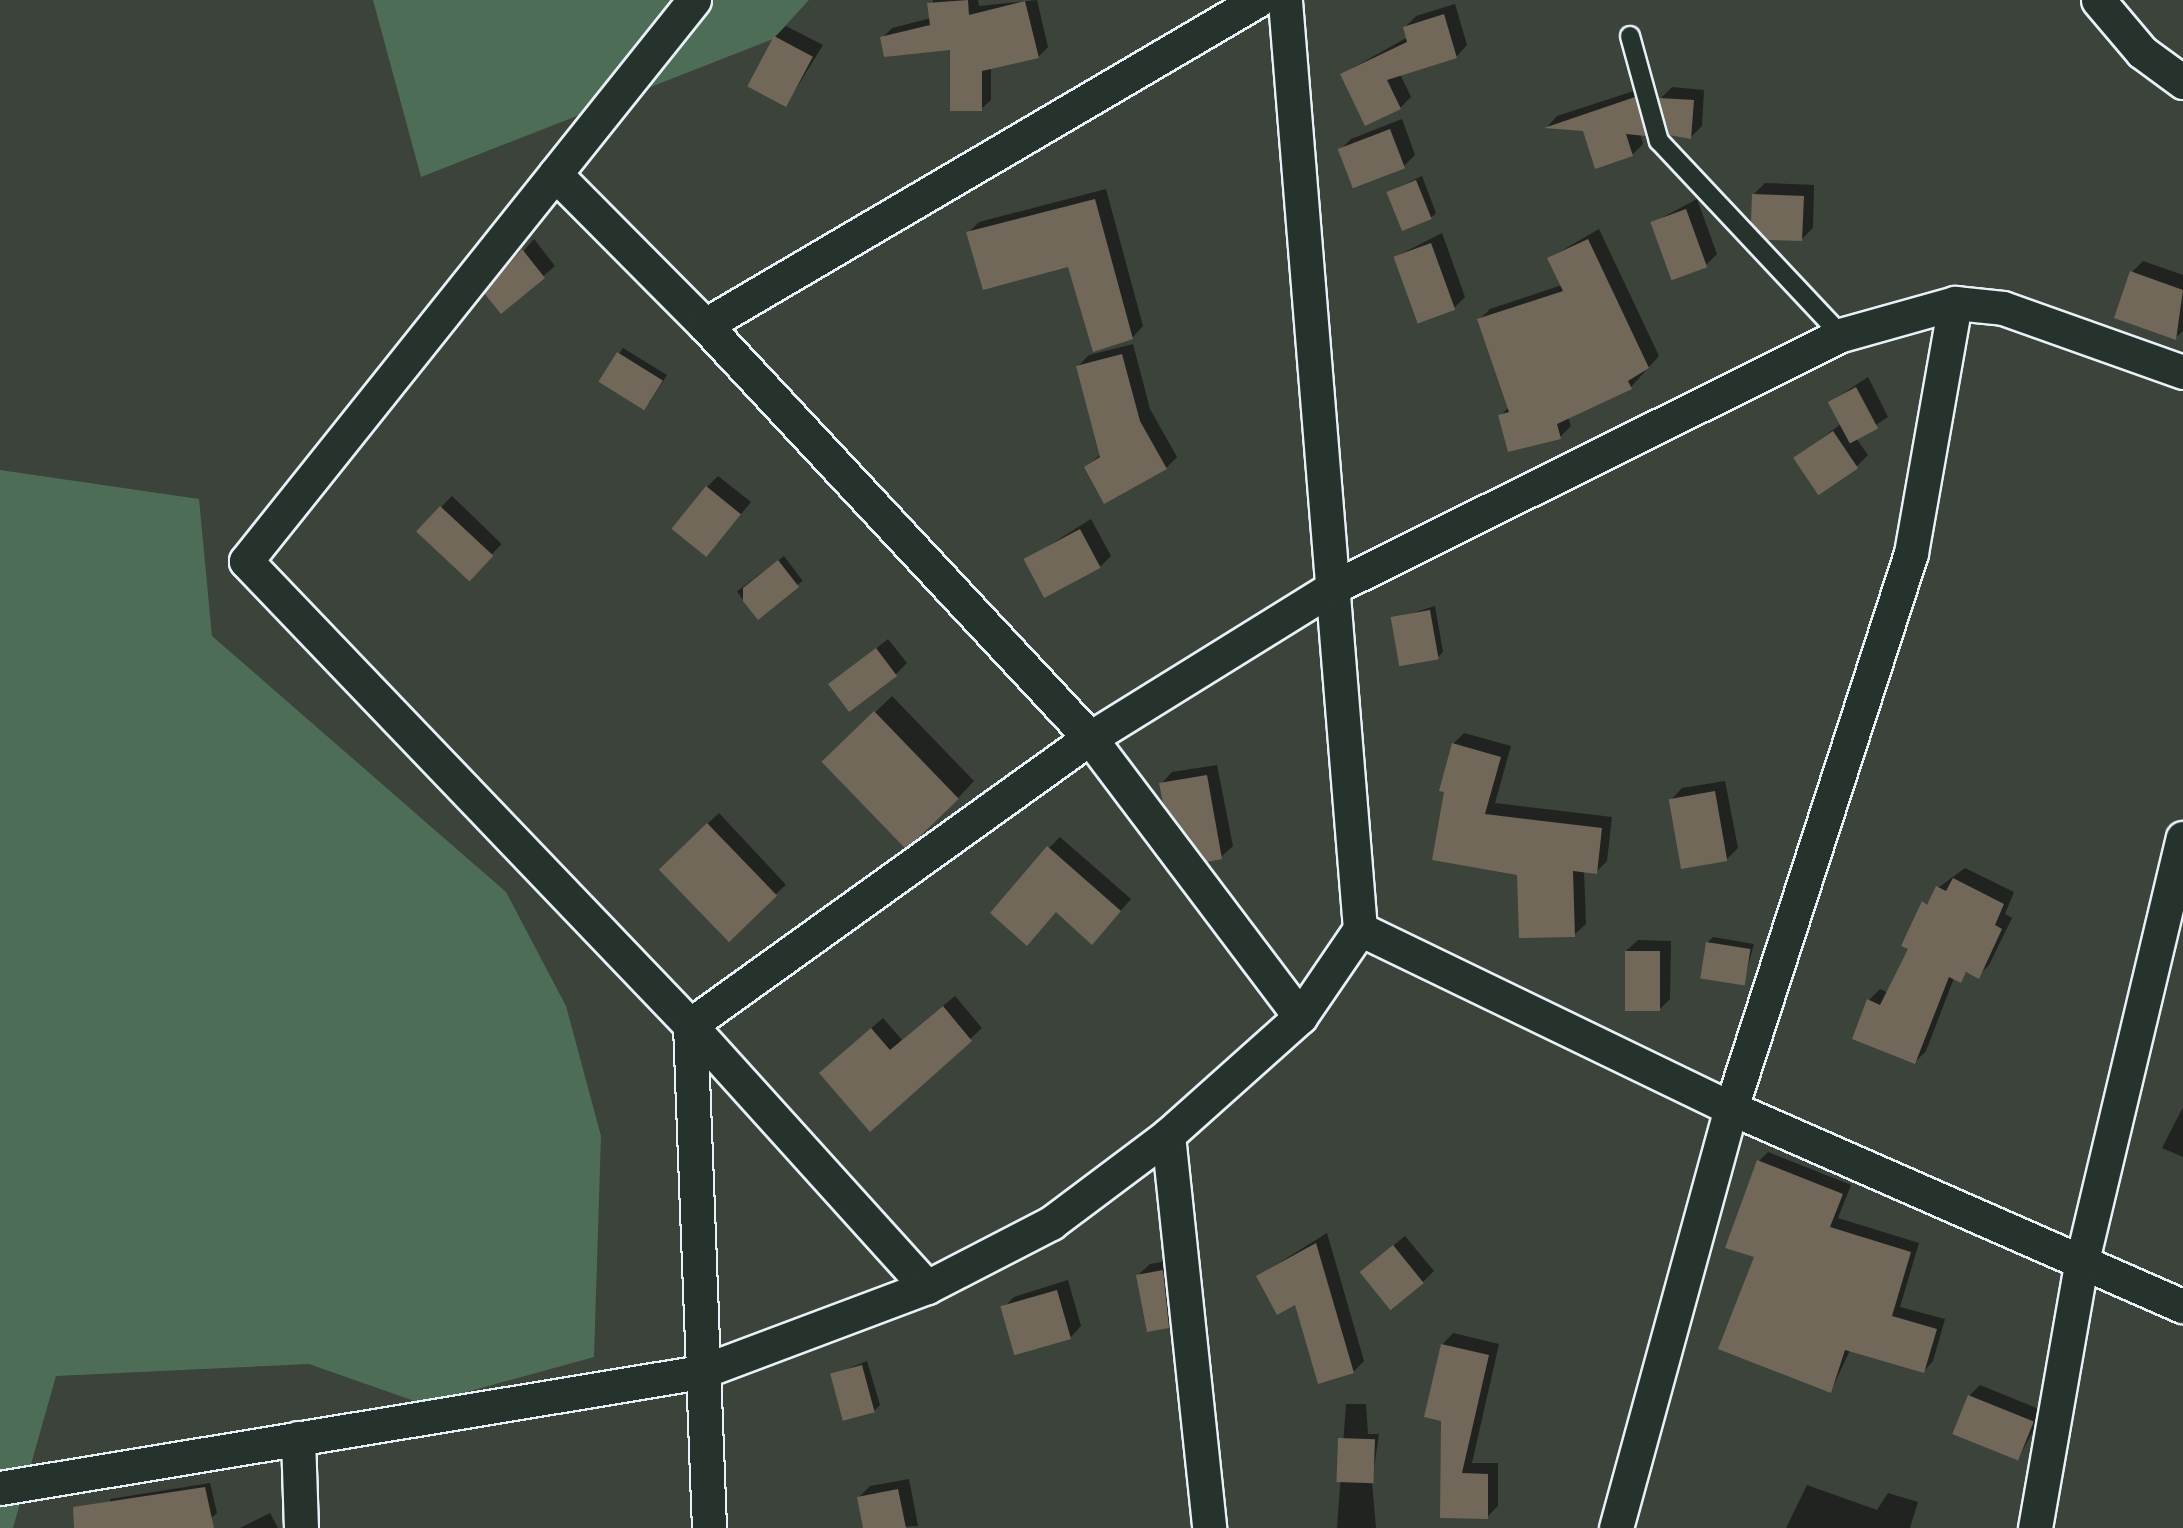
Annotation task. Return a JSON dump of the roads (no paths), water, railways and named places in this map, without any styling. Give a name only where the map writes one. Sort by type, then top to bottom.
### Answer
[{"type":"street","points":[[694,0],[247,561],[690,1025],[928,1287]]},
{"type":"street","points":[[705,324],[1258,0]]},
{"type":"street","points":[[0,1488],[701,1372],[928,1287],[1051,1223],[1168,1135],[1300,1017],[1360,929],[1285,0]]},
{"type":"street","points":[[2098,0],[2142,51],[2183,82]]},
{"type":"street","points":[[555,174],[705,324],[1090,738],[1300,1017]]},
{"type":"street","points":[[690,1025],[1090,738],[1334,587],[1841,335],[1955,303],[2003,308],[2183,372]]},
{"type":"street","points":[[1616,1528],[1731,1108],[1912,553],[1955,303]]},
{"type":"street","points":[[2035,1528],[2081,1265],[2183,838]]},
{"type":"street","points":[[1360,929],[1731,1108],[2081,1265],[2183,1306]]},
{"type":"street","points":[[690,1025],[701,1372],[709,1528]]},
{"type":"street","points":[[1168,1135],[1209,1528]]},
{"type":"street","points":[[298,1438],[301,1528]]},
{"type":"lane","points":[[1630,36],[1659,141],[1841,335]]}]
